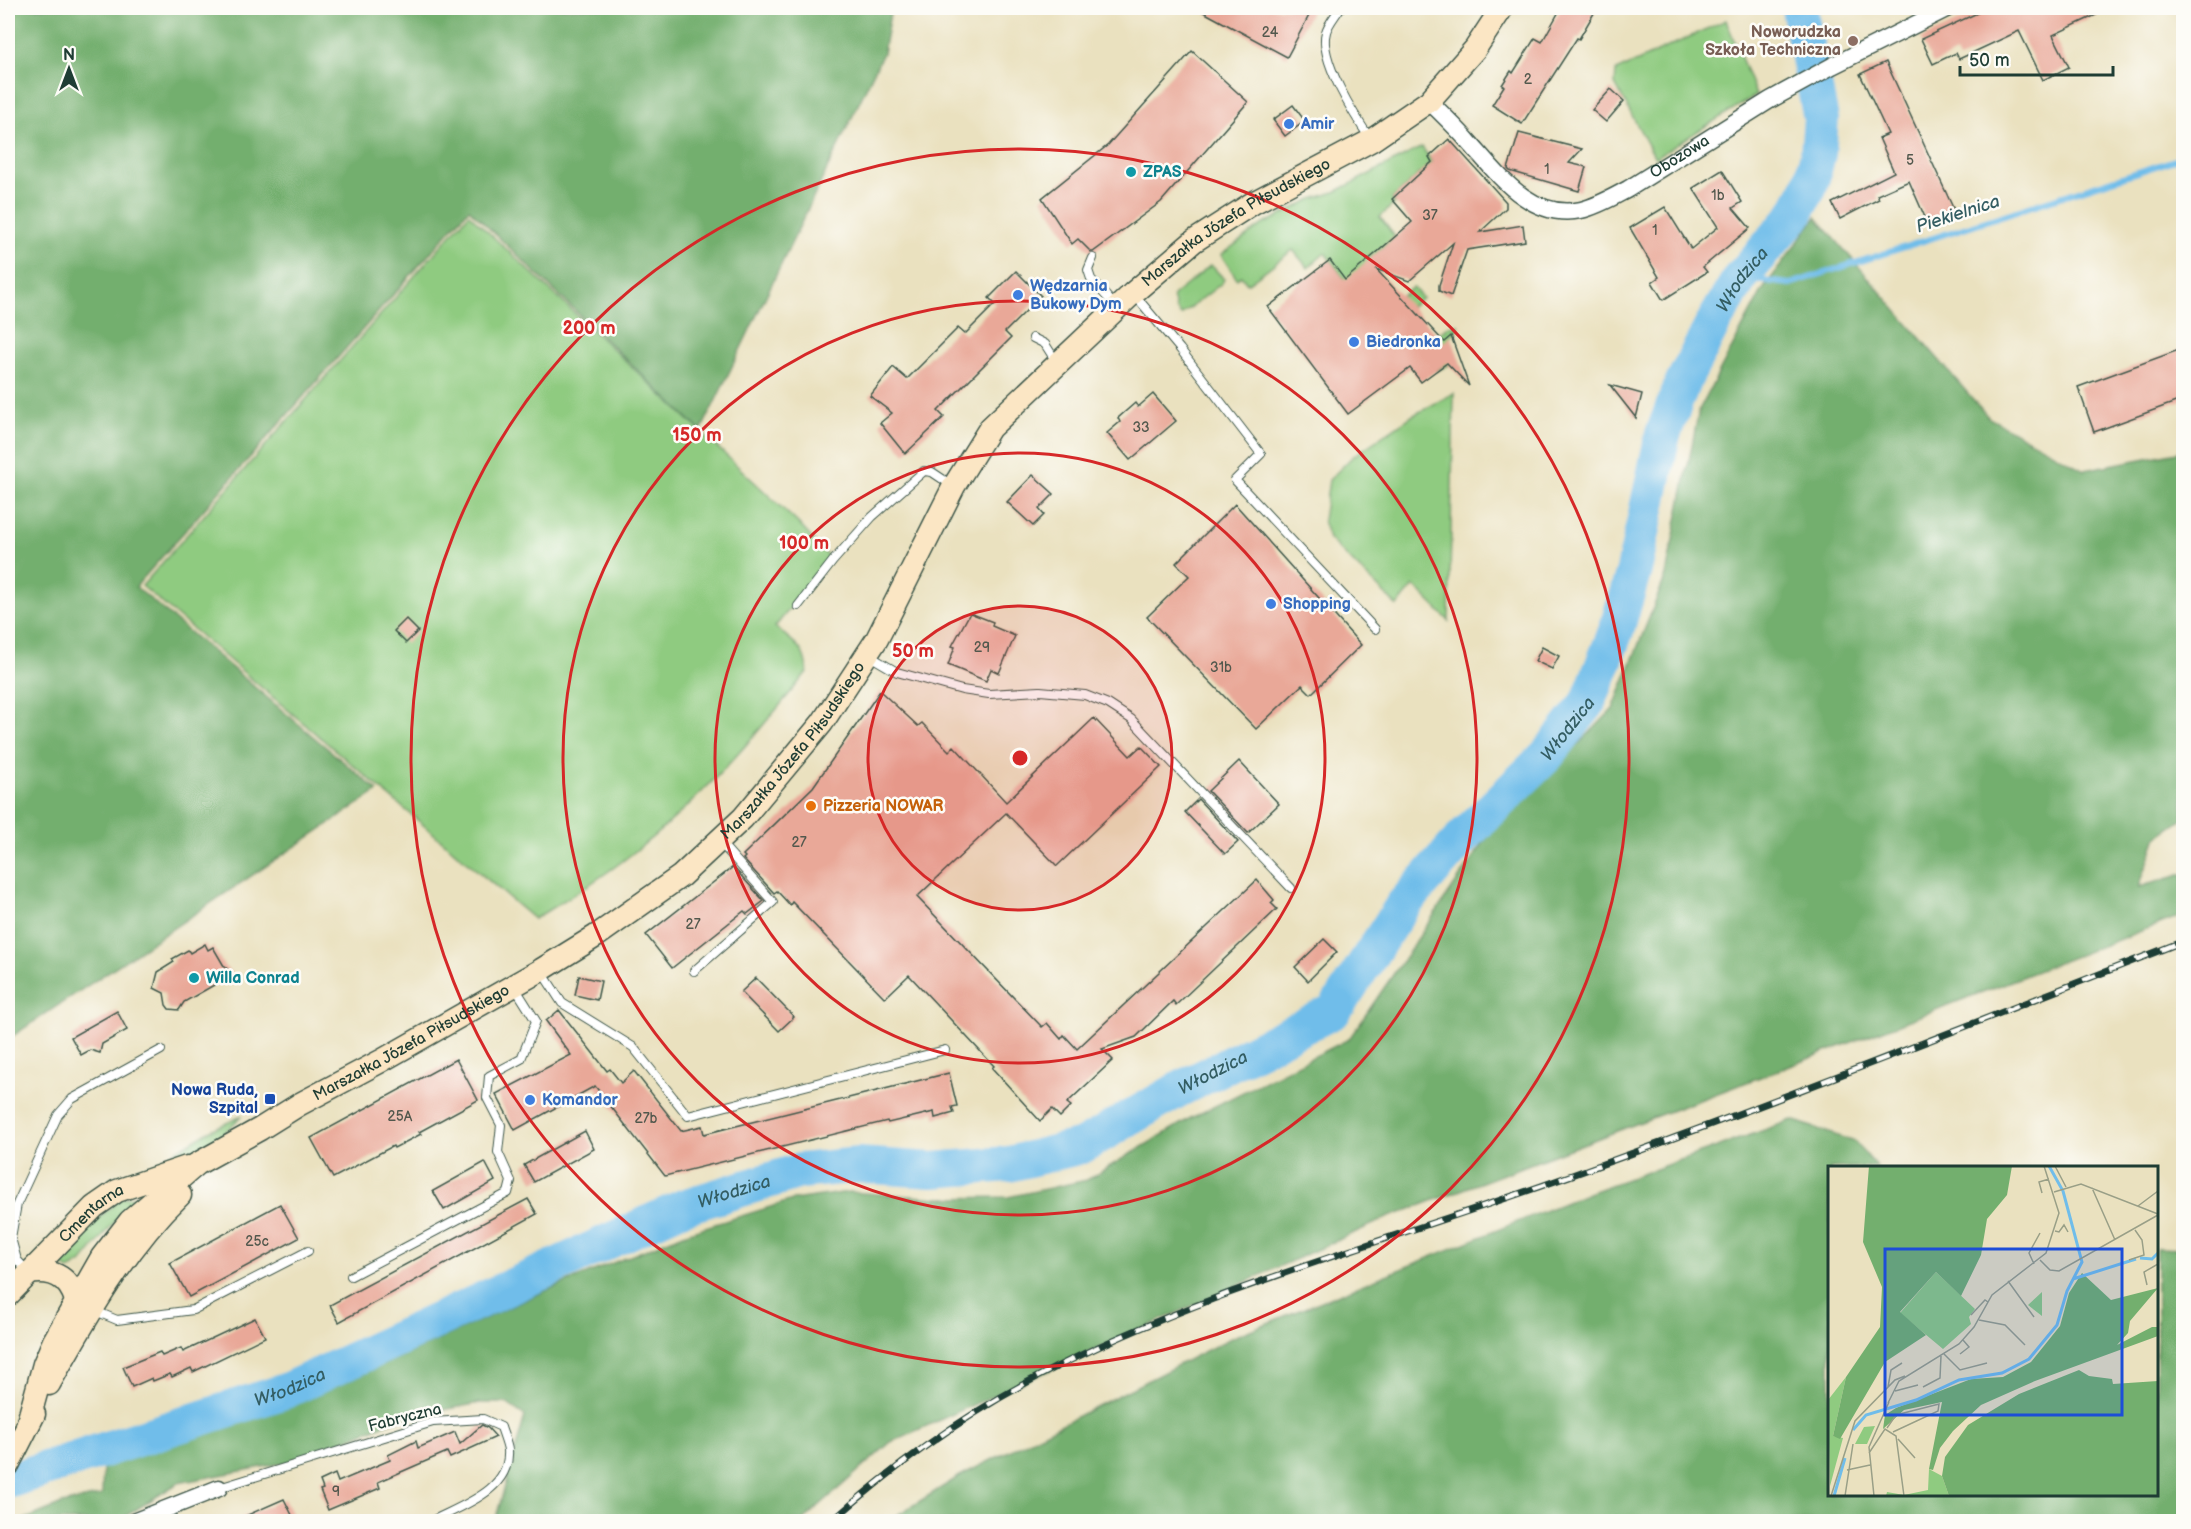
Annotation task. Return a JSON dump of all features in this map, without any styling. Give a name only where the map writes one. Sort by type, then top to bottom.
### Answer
[{"type":"street","name":"Marszałka Józefa Piłsudskiego","points":[[85,1305],[102,1257],[130,1221],[197,1164],[541,970],[596,936],[681,876],[743,818],[822,723],[868,655],[954,486],[990,428],[1124,300],[1204,234],[1253,203],[1372,140],[1429,101],[1475,49],[1502,8]]},
{"type":"street","name":"Obozowa","points":[[1429,101],[1520,196],[1558,211],[1580,211],[1604,202],[1628,189],[1770,100],[1948,8]]},
{"type":"street","name":"Marszałka Józefa Piłsudskiego","points":[[27,1426],[44,1364],[54,1341],[162,1212],[243,1138]]},
{"type":"street","name":"Cmentarna","points":[[8,1295],[94,1207],[117,1191],[197,1164]]},
{"type":"street","points":[[8,1465],[50,1382],[59,1352],[78,1319],[79,1310],[85,1305],[56,1274],[43,1270],[29,1273]]},
{"type":"street","points":[[133,1521],[219,1488]]},
{"type":"lane","points":[[1340,8],[1326,33],[1327,59],[1356,118],[1372,140]]},
{"type":"lane","points":[[1093,258],[1088,270],[1091,279],[1165,330],[1261,454],[1235,480],[1376,629]]},
{"type":"lane","points":[[1033,338],[1045,344],[1057,363]]},
{"type":"lane","points":[[798,606],[833,561],[872,517],[924,471],[932,472],[954,486]]},
{"type":"lane","points":[[868,655],[897,672],[962,690],[989,694],[1040,691],[1085,695],[1108,704],[1131,719],[1291,888]]},
{"type":"lane","points":[[694,971],[772,902],[719,840]]},
{"type":"lane","points":[[541,970],[562,1003],[633,1047],[688,1116],[945,1050]]},
{"type":"lane","points":[[351,1276],[508,1194],[512,1181],[498,1152],[501,1125],[487,1098],[489,1076],[520,1059],[537,1021],[514,986]]},
{"type":"lane","points":[[29,1273],[17,1260],[11,1238],[17,1204],[58,1115],[72,1099],[161,1050]]},
{"type":"lane","points":[[85,1305],[117,1320],[193,1310],[308,1251]]},
{"type":"lane","name":"Fabryczna","points":[[219,1488],[433,1422],[483,1419],[501,1427],[508,1449],[505,1472],[488,1491],[430,1521]]},
{"type":"green space","points":[[8,8],[891,8],[883,53],[701,431],[469,209],[139,583],[136,587],[378,791],[8,1039]]},
{"type":"green space","points":[[1726,20],[1756,95],[1655,158],[1615,84],[1616,71]]},
{"type":"green space","points":[[1422,147],[1432,162],[1392,199],[1395,203],[1380,217],[1395,237],[1363,265],[1396,301],[1413,287],[1422,298],[1403,313],[1437,335],[1449,326],[1458,325],[1457,330],[1451,336],[1449,365],[1436,371],[1372,316],[1325,253],[1308,268],[1293,250],[1247,284],[1241,276],[1237,279],[1221,255],[1262,225],[1310,200],[1337,191]]},
{"type":"green space","points":[[469,214],[798,523],[830,558],[775,627],[793,641],[801,651],[807,672],[725,768],[681,812],[609,871],[534,919],[142,586]]},
{"type":"green space","points":[[1816,217],[1989,418],[2084,470],[2183,451],[2183,819],[2157,837],[2139,887],[2183,874],[2183,915],[1387,1218],[891,1442],[802,1521],[495,1521],[525,1416],[506,1403],[480,1403],[401,1418],[289,1462],[178,1483],[118,1521],[21,1521],[62,1504],[102,1495],[103,1465],[290,1407],[547,1290],[686,1233],[793,1200],[849,1192],[940,1198],[1008,1197],[1087,1180],[1189,1119],[1349,1039],[1488,836],[1613,709],[1666,575],[1699,410],[1762,291]]},
{"type":"green space","points":[[1211,265],[1224,279],[1222,283],[1181,315],[1176,309],[1173,296]]},
{"type":"green space","points":[[1454,393],[1449,621],[1414,586],[1397,606],[1329,539],[1323,520],[1329,480],[1352,457],[1412,416]]},
{"type":"green space","points":[[242,1116],[203,1153],[143,1171],[209,1131]]},
{"type":"green space","points":[[1792,1120],[1855,1142],[1876,1166],[1828,1166],[1828,1496],[2158,1496],[2158,1248],[2183,1249],[2183,1521],[888,1521],[960,1476],[1233,1337],[1591,1192]]},
{"type":"green space","points":[[135,1197],[81,1263],[69,1270],[57,1263],[55,1257],[121,1198]]},
{"type":"building","points":[[1196,8],[1313,8],[1287,57]]},
{"type":"building","points":[[1561,8],[1597,8],[1522,124],[1492,105],[1504,86],[1502,85],[1511,71],[1513,73],[1535,38],[1542,42]]},
{"type":"building","points":[[1988,8],[2111,8],[2053,35],[2069,67],[2043,80],[2019,31],[1959,59],[1956,53],[1933,64],[1921,39]]},
{"type":"building","name":"ZPAS","points":[[1192,51],[1248,102],[1161,202],[1093,252],[1078,239],[1072,244],[1042,198],[1108,145]]},
{"type":"building","points":[[1886,62],[1955,212],[1928,224],[1909,181],[1877,195],[1879,199],[1840,219],[1832,203],[1894,172],[1879,138],[1888,134],[1860,74]]},
{"type":"building","points":[[1611,89],[1624,101],[1606,122],[1592,110]]},
{"type":"building","points":[[1293,105],[1305,121],[1285,136],[1273,120]]},
{"type":"building","points":[[1519,133],[1582,149],[1569,163],[1586,167],[1579,191],[1510,171],[1508,169]]},
{"type":"building","points":[[1449,139],[1506,202],[1506,208],[1480,232],[1523,225],[1525,241],[1467,250],[1451,296],[1439,291],[1439,285],[1453,243],[1409,281],[1376,269],[1444,342],[1451,336],[1469,386],[1447,363],[1421,382],[1410,368],[1348,414],[1268,307],[1330,260],[1345,280],[1412,222],[1392,199],[1432,162],[1429,157]]},
{"type":"building","points":[[1722,170],[1742,202],[1733,208],[1750,228],[1703,267],[1707,272],[1663,300],[1652,282],[1659,277],[1630,228],[1665,207],[1691,249],[1718,227],[1693,188]]},
{"type":"building","points":[[1016,271],[1041,296],[1005,332],[1011,338],[938,411],[944,417],[905,454],[880,423],[892,413],[870,396],[893,367],[907,379],[958,328],[965,334],[995,304],[989,298]]},
{"type":"building","points":[[2184,348],[2184,399],[2094,432],[2078,387]]},
{"type":"building","points":[[1610,385],[1642,394],[1636,418]]},
{"type":"building","points":[[1153,394],[1176,421],[1130,460],[1107,433],[1120,422],[1118,418],[1135,403],[1138,407]]},
{"type":"building","points":[[1033,475],[1054,494],[1039,509],[1044,515],[1033,526],[1007,502]]},
{"type":"building","name":"Shopping","points":[[1235,504],[1361,645],[1311,694],[1302,685],[1256,729],[1147,617],[1189,576],[1176,563]]},
{"type":"building","points":[[970,613],[993,622],[992,626],[1015,636],[999,673],[991,669],[986,681],[948,665],[955,647],[952,646]]},
{"type":"building","points":[[406,619],[418,631],[406,643],[394,631]]},
{"type":"building","points":[[1542,647],[1559,656],[1552,669],[1535,661]]},
{"type":"building","points":[[880,691],[918,726],[922,723],[949,751],[954,746],[1006,802],[1094,718],[1130,756],[1141,746],[1161,767],[1057,866],[1006,813],[917,897],[1042,1027],[1047,1023],[1061,1039],[1064,1035],[1077,1049],[1257,880],[1274,900],[1271,903],[1277,909],[1176,1005],[1173,1001],[1136,1037],[1102,1049],[1113,1060],[1067,1103],[1071,1106],[1060,1117],[1052,1109],[1040,1121],[992,1068],[994,1066],[909,975],[885,998],[792,902],[790,905],[777,891],[774,893],[743,859],[745,857],[743,855],[813,787]]},
{"type":"building","points":[[1239,761],[1279,804],[1248,833],[1208,791]]},
{"type":"building","points":[[1198,799],[1238,842],[1225,854],[1185,812]]},
{"type":"building","points":[[733,867],[764,901],[747,914],[744,911],[672,968],[646,935]]},
{"type":"building","points":[[1324,939],[1337,952],[1308,981],[1295,967]]},
{"type":"building","name":"Willa Conrad","points":[[205,944],[208,950],[213,947],[224,966],[237,978],[221,981],[184,1002],[179,1010],[169,1009],[164,993],[154,988],[158,972],[174,962],[172,959],[188,950],[190,953]]},
{"type":"building","points":[[579,976],[601,981],[597,1000],[575,995]]},
{"type":"building","points":[[756,978],[794,1017],[779,1031],[741,992]]},
{"type":"building","points":[[559,1010],[607,1071],[610,1069],[621,1083],[634,1071],[681,1131],[702,1126],[704,1134],[949,1073],[957,1106],[952,1107],[954,1113],[935,1118],[934,1112],[888,1123],[887,1121],[665,1176],[595,1086],[515,1130],[496,1094],[571,1055],[546,1021]]},
{"type":"building","points":[[117,1011],[127,1030],[102,1044],[100,1053],[90,1050],[81,1055],[71,1037]]},
{"type":"building","points":[[456,1059],[478,1100],[419,1132],[421,1134],[333,1178],[311,1138]]},
{"type":"building","points":[[585,1131],[594,1149],[534,1182],[524,1165]]},
{"type":"building","points":[[485,1162],[495,1181],[444,1210],[433,1191]]},
{"type":"building","points":[[528,1199],[537,1214],[339,1322],[330,1305]]},
{"type":"building","points":[[280,1204],[299,1238],[189,1297],[170,1263]]},
{"type":"building","points":[[255,1318],[265,1337],[193,1372],[191,1368],[172,1377],[170,1374],[153,1381],[152,1378],[132,1387],[123,1367],[160,1352],[162,1356],[181,1348],[183,1352]]},
{"type":"building","points":[[482,1425],[496,1437],[450,1458],[447,1452],[378,1482],[380,1488],[328,1510],[320,1490],[323,1489],[320,1481],[335,1474],[338,1482],[390,1460],[388,1455],[416,1441],[418,1448],[455,1432],[460,1444]]},
{"type":"building","points":[[284,1499],[295,1521],[234,1521]]},
{"type":"waterway","name":"Włodzica","points":[[8,1481],[285,1391],[683,1207],[800,1171],[859,1165],[932,1170],[1009,1164],[1082,1146],[1178,1090],[1334,1011],[1403,905],[1462,838],[1547,755],[1588,703],[1616,631],[1634,570],[1663,434],[1682,384],[1740,278],[1794,216],[1810,186],[1818,154],[1821,119],[1799,8]]},
{"type":"waterway","name":"Piekielnica","points":[[1740,278],[1790,284],[2184,157]]},
{"type":"railway","points":[[831,1522],[904,1462],[982,1408],[1037,1377],[1160,1320],[1287,1272],[1544,1185],[1705,1126],[2184,941]]},
{"type":"place","name":"Noworudzka Szkoła Techniczna","points":[[1853,41]]},
{"type":"place","name":"Amir","points":[[1289,124]]},
{"type":"place","name":"ZPAS","points":[[1131,172]]},
{"type":"place","name":"Wędzarnia Bukowy Dym","points":[[1018,295]]},
{"type":"place","name":"Biedronka","points":[[1354,342]]},
{"type":"place","name":"Shopping","points":[[1271,604]]},
{"type":"place","name":"Pizzeria NOWAR","points":[[811,806]]},
{"type":"place","name":"Willa Conrad","points":[[194,978]]},
{"type":"place","name":"Nowa Ruda, Szpital","points":[[270,1099]]},
{"type":"place","name":"Komandor","points":[[530,1100]]}]
